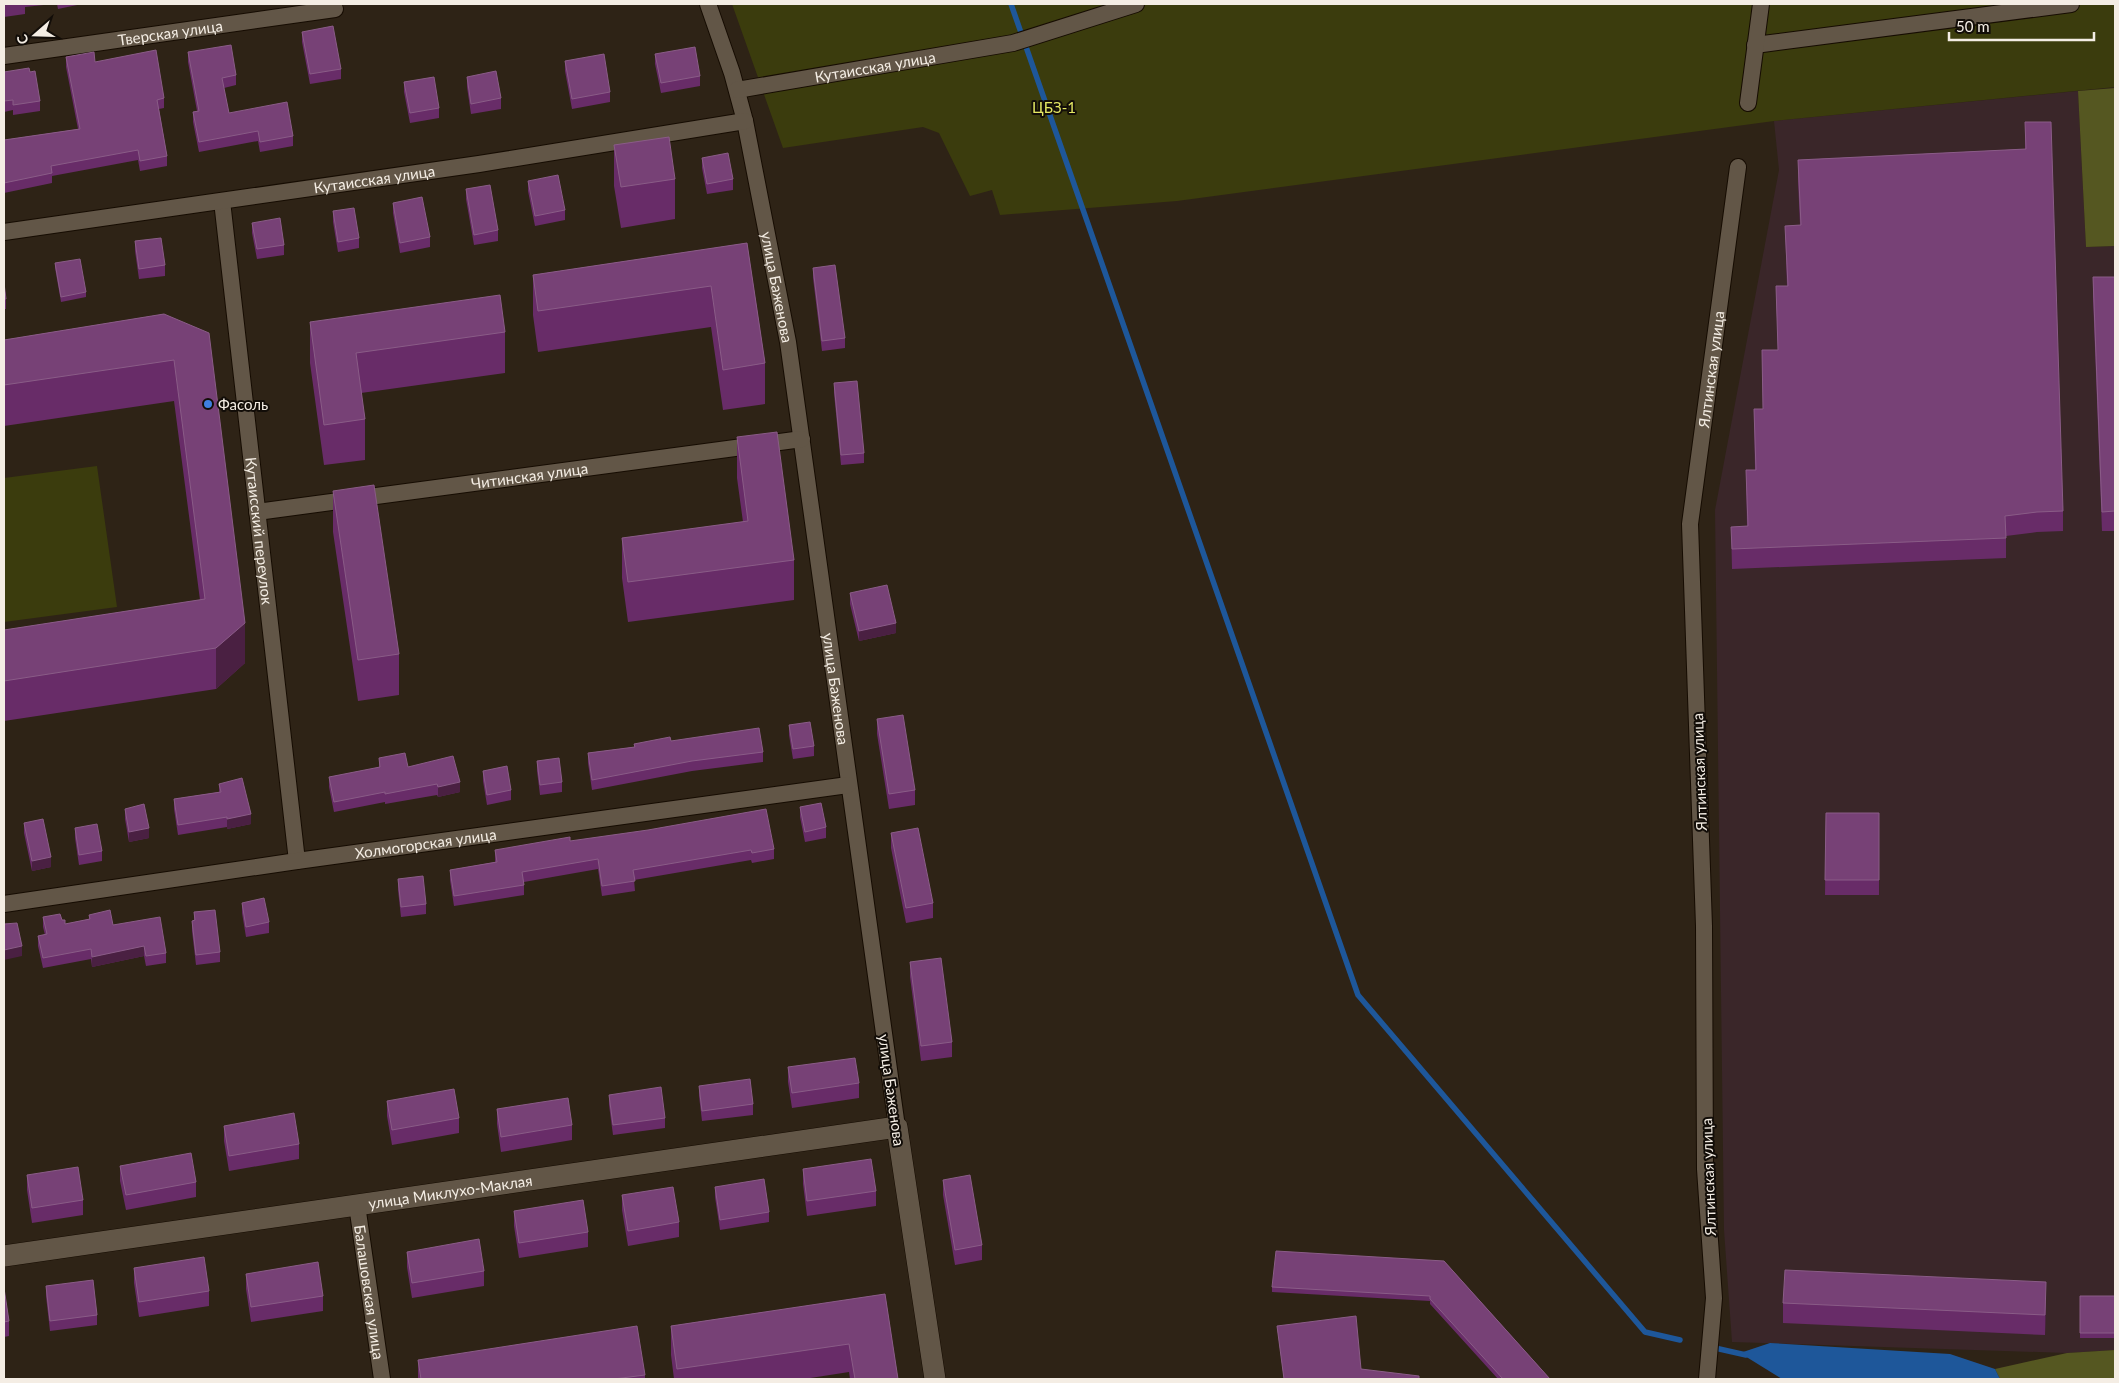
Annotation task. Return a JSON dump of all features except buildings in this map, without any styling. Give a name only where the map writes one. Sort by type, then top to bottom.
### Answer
[{"type":"street","name":"улица Баженова","points":[[708,4],[737,90],[788,342],[848,785],[935,1379]]},
{"type":"street","name":"Кутаисская улица","points":[[737,90],[1013,43],[1136,4]]},
{"type":"street","points":[[1748,103],[1761,4]]},
{"type":"street","points":[[1755,45],[2070,4]]},
{"type":"street","name":"Тверская улица","points":[[4,56],[335,9]]},
{"type":"street","name":"Кутаисская улица","points":[[4,232],[479,164],[744,121]]},
{"type":"street","name":"Ялтинская улица","points":[[1707,1379],[1714,1298],[1705,1169],[1704,926],[1690,524],[1738,167]]},
{"type":"street","name":"Кутаисский переулок","points":[[222,201],[297,861]]},
{"type":"street","name":"Читинская улица","points":[[257,512],[802,440]]},
{"type":"street","name":"Холмогорская улица","points":[[4,904],[297,861],[848,785]]},
{"type":"street","name":"улица Миклухо-Маклая","points":[[4,1256],[897,1127]]},
{"type":"street","name":"Балашовская улица","points":[[358,1205],[382,1379]]},
{"type":"shaded area","points":[[2115,88],[2115,246],[2086,247],[2078,91]]},
{"type":"shaded area","points":[[2078,91],[2086,247],[2115,246],[2115,1350],[2067,1353],[1732,1342],[1724,1230],[1715,510],[1779,170],[1774,121]]},
{"type":"shaded area","points":[[2115,1350],[2115,1379],[2000,1379],[1995,1369],[2067,1353]]},
{"type":"green space","name":"ЦБЗ-1","points":[[732,4],[2115,4],[2115,87],[1774,121],[1177,201],[1000,215],[992,190],[970,196],[939,133],[923,127],[783,148]]},
{"type":"green space","points":[[97,466],[117,607],[4,622],[4,478]]},
{"type":"water","points":[[1770,1343],[1950,1354],[1995,1369],[2000,1379],[1782,1379],[1740,1353]]},
{"type":"waterway","points":[[1011,4],[1358,995],[1645,1332],[1680,1340]]},
{"type":"waterway","points":[[1715,1348],[1746,1355]]},
{"type":"place","name":"Фасоль","points":[[208,404]]}]
